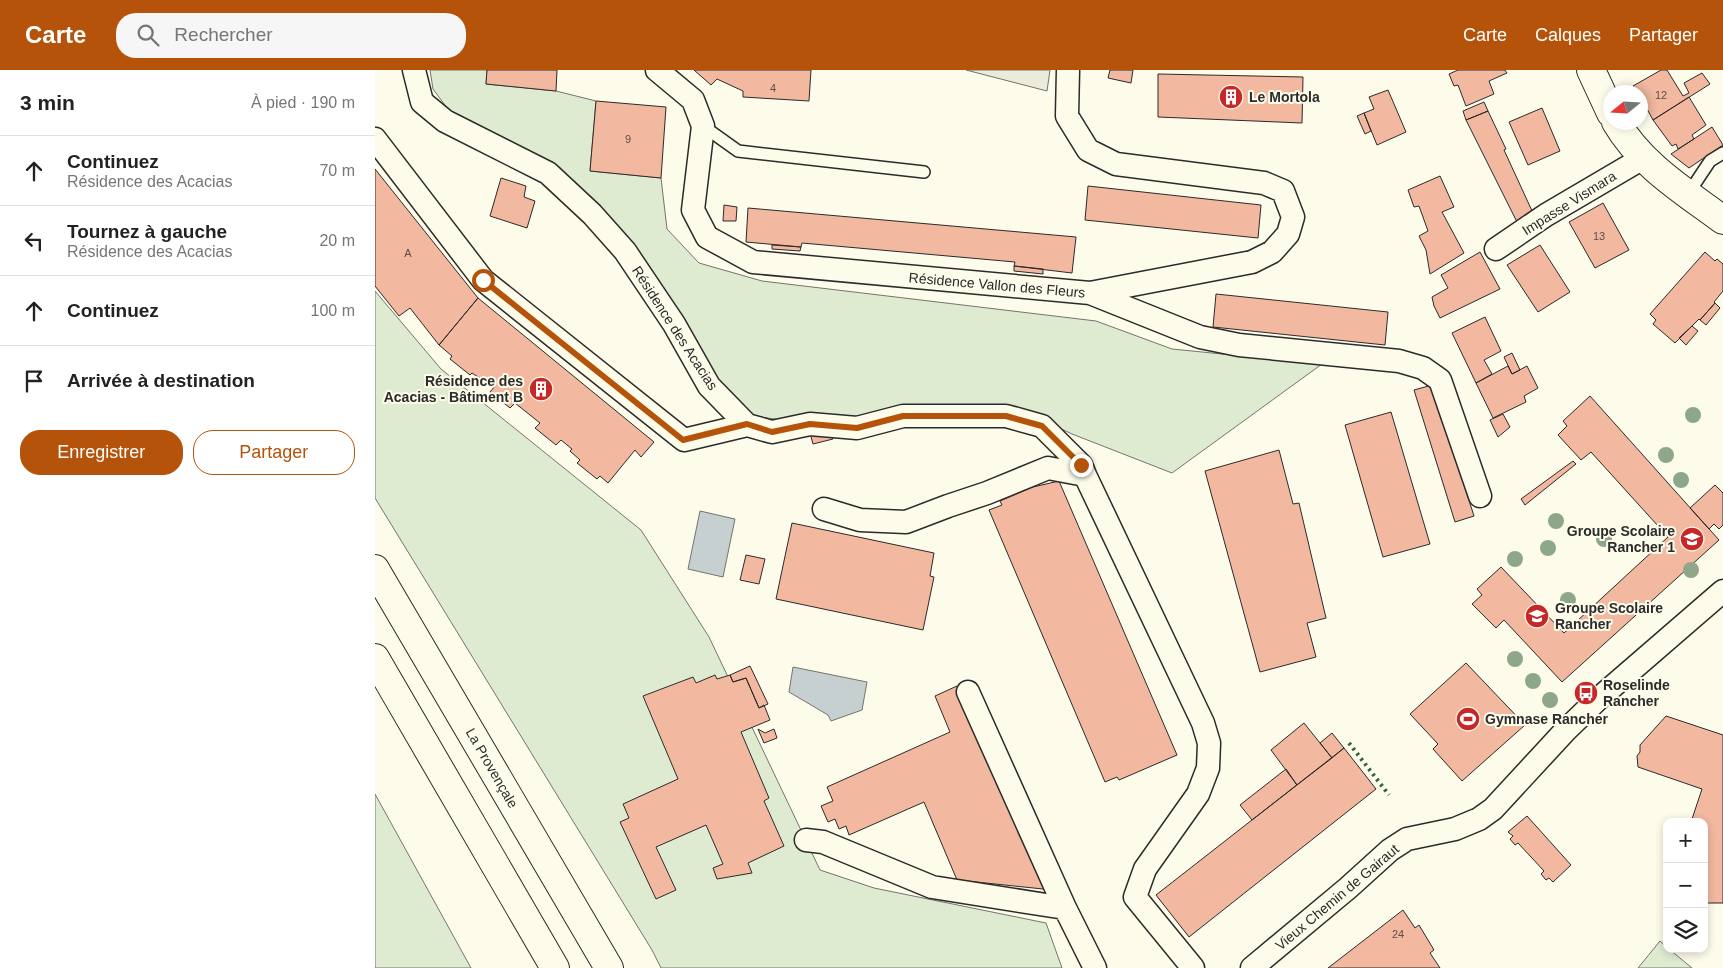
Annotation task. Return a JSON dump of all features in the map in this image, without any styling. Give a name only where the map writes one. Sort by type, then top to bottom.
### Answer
[{"type":"main road","points":[[1591,70],[1603,96]]},
{"type":"main road","points":[[1621,130],[1643,158],[1663,176],[1723,220]]},
{"type":"main road","name":"La Provençale","points":[[375,569],[609,968]]},
{"type":"main road","points":[[375,658],[555,968]]},
{"type":"street","name":"Résidence des Acacias","points":[[414,70],[422,102],[445,121],[549,173],[592,214],[625,251],[674,324],[709,386],[747,424]]},
{"type":"street","name":"Résidence Vallon des Fleurs","points":[[657,70],[693,100],[703,126],[693,210],[707,237],[753,262],[1090,293],[1252,262],[1272,252],[1288,234],[1293,217],[1283,192],[1264,183],[1116,164],[1088,150],[1067,116],[1068,70]]},
{"type":"street","points":[[375,139],[483,280],[683,440],[747,424],[772,432],[810,424],[857,428],[903,416],[1006,416],[1042,426],[1081,465],[1203,723],[1209,743],[1208,768],[1198,794],[1145,869],[1135,897],[1193,968]]},
{"type":"street","name":"Impasse Vismara","points":[[1496,249],[1546,215],[1643,158]]},
{"type":"street","points":[[1090,293],[1200,336],[1239,346],[1399,362],[1423,368],[1439,380],[1481,496]]},
{"type":"street","points":[[824,509],[859,520],[906,522],[1049,468],[1085,475]]},
{"type":"street","name":"Vieux Chemin de Gairaut","points":[[1252,968],[1390,850],[1407,839],[1455,829],[1479,819],[1493,809],[1566,730],[1591,706],[1723,591]]},
{"type":"street","points":[[968,692],[1065,908],[1095,968]]},
{"type":"street","points":[[806,840],[823,842],[932,887],[1065,908]]},
{"type":"lane","points":[[703,126],[738,151],[924,172]]},
{"type":"lane","points":[[1688,194],[1710,161],[1723,152]]},
{"type":"green space","points":[[430,70],[487,70],[486,84],[556,91],[596,101],[590,171],[661,178],[667,229],[699,263],[762,281],[1096,321],[1172,349],[1322,364],[1172,473],[1072,434],[1019,409],[854,421],[790,421],[752,416],[715,377],[635,250],[453,116],[433,89]]},
{"type":"green space","points":[[375,291],[441,369],[641,530],[709,637],[820,870],[874,888],[1046,923],[1062,968],[661,968],[652,950],[375,498]]},
{"type":"green space","points":[[375,794],[471,968],[375,968]]},
{"type":"green space","points":[[1660,941],[1663,944],[1663,953],[1674,953],[1692,968],[1638,968]]},
{"type":"shaded area","points":[[966,70],[1050,70],[1047,91]]},
{"type":"shaded area","points":[[700,511],[735,519],[723,577],[688,569]]},
{"type":"shaded area","points":[[793,667],[867,682],[862,710],[831,721],[828,715],[789,692]]},
{"type":"building","points":[[487,70],[557,70],[556,91],[486,84]]},
{"type":"building","points":[[694,70],[811,70],[809,101],[743,97],[743,91],[717,79],[711,85]]},
{"type":"building","points":[[1110,70],[1133,70],[1131,83],[1108,78]]},
{"type":"building","points":[[1458,70],[1505,70],[1507,73],[1489,81],[1494,94],[1466,106],[1458,85],[1454,86],[1449,74]]},
{"type":"building","points":[[1661,70],[1667,70],[1683,96],[1689,93],[1684,83],[1702,73],[1710,84],[1653,120],[1648,111],[1648,85],[1635,85]]},
{"type":"building","name":"Le Mortola","points":[[1158,74],[1303,77],[1302,123],[1158,117]]},
{"type":"building","points":[[1388,90],[1406,132],[1377,145],[1364,113],[1374,109],[1369,97]]},
{"type":"building","points":[[1689,97],[1706,125],[1692,135],[1694,139],[1678,149],[1676,144],[1672,146],[1653,120]]},
{"type":"building","points":[[596,101],[666,107],[661,178],[590,171]]},
{"type":"building","points":[[1484,102],[1488,111],[1466,120],[1463,111]]},
{"type":"building","points":[[1542,108],[1560,151],[1528,165],[1509,122]]},
{"type":"building","points":[[1488,111],[1533,213],[1517,222],[1466,120]]},
{"type":"building","points":[[1364,113],[1371,131],[1365,134],[1357,116]]},
{"type":"building","points":[[1712,127],[1723,145],[1689,168],[1671,154]]},
{"type":"building","points":[[375,169],[478,298],[439,345],[410,308],[399,316],[375,286]]},
{"type":"building","points":[[1440,176],[1454,207],[1442,212],[1464,253],[1430,274],[1426,250],[1419,236],[1428,231],[1419,206],[1414,207],[1408,190]]},
{"type":"building","points":[[501,178],[526,186],[524,197],[535,201],[527,228],[490,216]]},
{"type":"building","points":[[1088,186],[1261,205],[1258,238],[1085,220]]},
{"type":"building","points":[[1603,203],[1629,250],[1595,268],[1569,222]]},
{"type":"building","points":[[724,205],[737,207],[736,221],[723,221]]},
{"type":"building","points":[[748,208],[1076,237],[1072,273],[1014,266],[1015,262],[802,243],[801,247],[746,242]]},
{"type":"building","points":[[772,245],[801,247],[800,251],[772,249]]},
{"type":"building","points":[[1540,245],[1570,292],[1538,312],[1507,265]]},
{"type":"building","points":[[1480,252],[1500,289],[1440,318],[1432,297],[1448,288],[1441,275]]},
{"type":"building","points":[[1705,252],[1715,261],[1717,259],[1723,264],[1723,291],[1700,320],[1675,343],[1653,324],[1656,320],[1650,314]]},
{"type":"building","points":[[1014,266],[1043,269],[1043,274],[1014,271]]},
{"type":"building","points":[[1216,294],[1388,312],[1385,345],[1213,327]]},
{"type":"building","name":"Résidence des Acacias - Bâtiment B","points":[[478,298],[654,442],[641,457],[635,450],[608,483],[600,476],[597,479],[577,463],[580,460],[570,451],[572,449],[561,440],[556,445],[535,428],[540,423],[515,403],[510,408],[490,392],[495,386],[484,377],[481,379],[472,373],[470,375],[450,359],[452,356],[439,345]]},
{"type":"building","points":[[1715,303],[1720,308],[1706,325],[1700,320]]},
{"type":"building","points":[[1485,317],[1501,351],[1484,360],[1492,374],[1476,383],[1452,333]]},
{"type":"building","points":[[1692,326],[1698,331],[1686,345],[1679,338]]},
{"type":"building","points":[[1512,353],[1520,370],[1512,374],[1504,357]]},
{"type":"building","points":[[1508,366],[1512,374],[1527,366],[1538,388],[1524,396],[1526,402],[1493,418],[1476,383]]},
{"type":"building","points":[[1432,385],[1474,516],[1455,522],[1414,390]]},
{"type":"building","name":"Groupe Scolaire Rancher 1","points":[[1590,396],[1719,540],[1562,682],[1504,620],[1496,628],[1472,604],[1482,595],[1477,589],[1501,567],[1564,633],[1668,537],[1591,452],[1581,460],[1558,435],[1567,426],[1563,421]]},
{"type":"building","points":[[1391,412],[1430,544],[1383,557],[1345,425]]},
{"type":"building","points":[[1503,414],[1510,427],[1498,437],[1490,420]]},
{"type":"building","points":[[830,427],[833,439],[813,444],[810,433]]},
{"type":"building","points":[[1279,450],[1293,504],[1299,503],[1326,618],[1307,623],[1316,657],[1260,672],[1205,471]]},
{"type":"building","points":[[1573,461],[1576,464],[1525,505],[1521,499]]},
{"type":"building","points":[[1059,481],[1177,755],[1119,780],[1117,777],[1105,782],[989,510],[1002,505],[1000,501],[1033,487]]},
{"type":"building","points":[[1715,485],[1723,493],[1723,525],[1719,529],[1714,524],[1709,529],[1690,508]]},
{"type":"building","points":[[792,523],[934,553],[930,576],[934,577],[923,630],[776,599]]},
{"type":"building","points":[[746,555],[765,559],[759,584],[740,580]]},
{"type":"building","name":"Gymnase Rancher","points":[[1466,663],[1525,725],[1462,781],[1433,749],[1438,744],[1410,714]]},
{"type":"building","points":[[750,666],[768,704],[759,708],[746,678],[733,682],[730,675]]},
{"type":"building","points":[[715,675],[717,679],[730,675],[733,682],[746,678],[759,708],[764,705],[770,720],[741,732],[769,798],[764,801],[784,846],[748,863],[752,873],[717,879],[713,868],[723,864],[706,825],[656,847],[676,890],[656,899],[620,822],[629,818],[623,804],[678,779],[643,696],[693,677],[696,683]]},
{"type":"building","points":[[957,686],[1043,889],[957,880],[924,802],[849,835],[846,826],[839,829],[835,819],[828,822],[821,806],[833,801],[827,787],[950,732],[935,696]]},
{"type":"building","points":[[1666,716],[1723,735],[1723,903],[1708,903],[1708,818],[1692,818],[1702,789],[1638,767],[1637,756],[1640,752],[1640,745]]},
{"type":"building","points":[[1304,723],[1332,758],[1297,785],[1271,750]]},
{"type":"building","points":[[758,729],[765,733],[774,729],[777,738],[764,743]]},
{"type":"building","points":[[1332,733],[1344,748],[1332,758],[1320,743]]},
{"type":"building","points":[[1344,748],[1376,789],[1189,937],[1156,895]]},
{"type":"building","points":[[1286,769],[1297,785],[1252,820],[1240,805]]},
{"type":"building","points":[[1527,816],[1571,865],[1553,882],[1549,878],[1546,880],[1541,874],[1544,871],[1518,843],[1515,845],[1510,839],[1513,836],[1508,832]]},
{"type":"building","points":[[1403,910],[1415,928],[1419,925],[1434,950],[1430,953],[1440,968],[1328,968]]},
{"type":"hedge","points":[[1349,743],[1389,795]]},
{"type":"place","name":"Le Mortola","points":[[1231,97]]},
{"type":"place","name":"Résidence des Acacias - Bâtiment B","points":[[541,389]]},
{"type":"place","name":"Groupe Scolaire Rancher 1","points":[[1692,539]]},
{"type":"place","name":"Groupe Scolaire Rancher","points":[[1537,616]]},
{"type":"place","name":"Roselinde Rancher","points":[[1586,693]]},
{"type":"place","name":"Gymnase Rancher","points":[[1468,719]]},
{"type":"route","points":[[483,280],[683,440],[747,424],[772,432],[810,424],[857,428],[903,416],[1006,416],[1042,426],[1081,465]]}]
